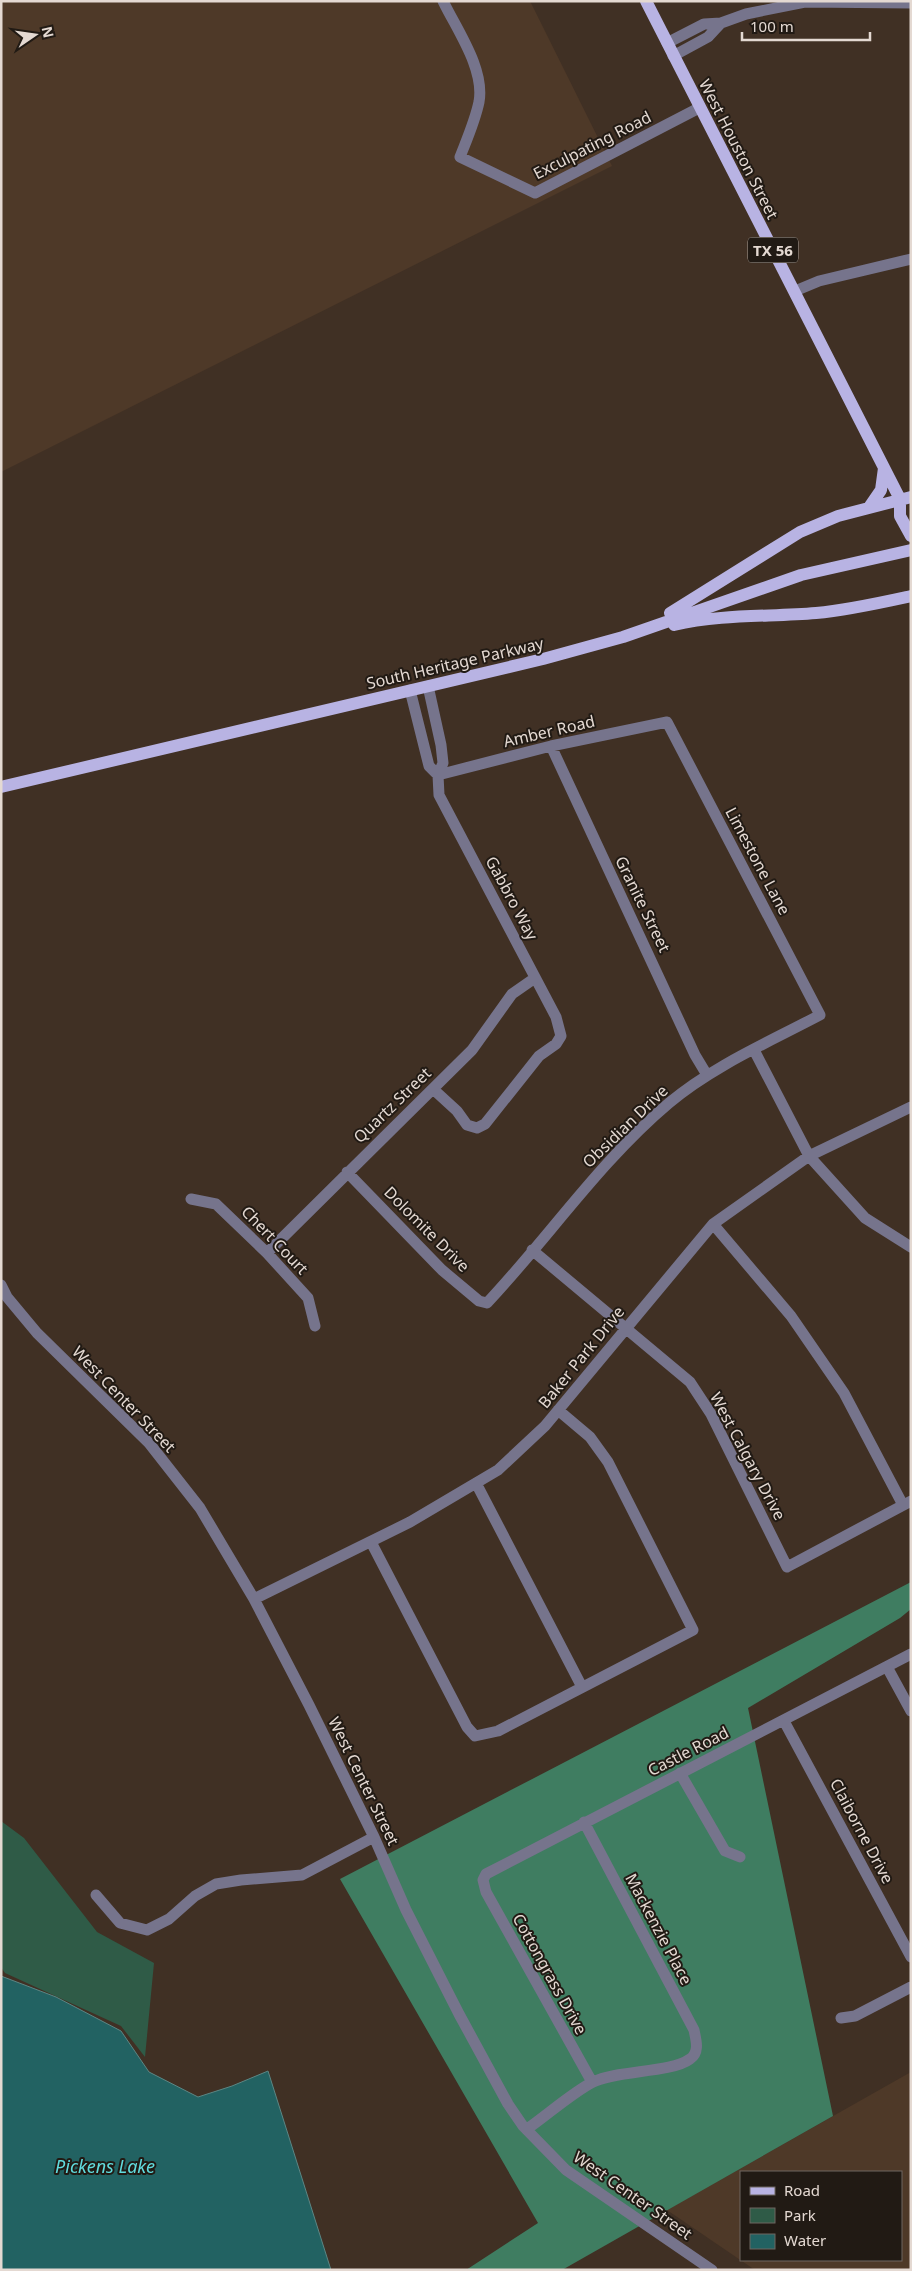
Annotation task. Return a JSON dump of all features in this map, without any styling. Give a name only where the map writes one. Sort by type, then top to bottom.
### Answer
[{"type":"main road","name":"West Houston Street","points":[[646,1],[884,468],[905,498],[900,516],[911,536]]},
{"type":"main road","points":[[870,506],[881,490],[884,468]]},
{"type":"main road","points":[[623,636],[681,607],[800,532],[838,516],[870,506],[905,498],[911,506]]},
{"type":"main road","name":"South Heritage Parkway","points":[[1,787],[543,659],[623,636],[801,575],[911,550]]},
{"type":"main road","points":[[623,636],[680,623],[745,616],[814,613],[848,609],[911,596]]},
{"type":"street","name":"Exculpating Road","points":[[443,1],[476,68],[480,86],[479,101],[460,157],[535,193],[699,108]]},
{"type":"street","points":[[667,43],[704,24],[721,23],[746,14],[805,2],[905,2]]},
{"type":"street","points":[[673,56],[708,37],[721,23]]},
{"type":"street","points":[[795,291],[819,281],[911,259]]},
{"type":"street","name":"Gabbro Way","points":[[428,686],[441,744],[443,763],[438,775],[439,795],[556,1016],[561,1036],[556,1044],[539,1056],[485,1124],[478,1128],[467,1125],[457,1112],[433,1089]]},
{"type":"street","name":"Gabbro Way","points":[[410,690],[429,766],[438,775]]},
{"type":"street","name":"Amber Road","points":[[438,775],[551,746],[667,722]]},
{"type":"street","name":"Limestone Lane","points":[[667,722],[820,1015]]},
{"type":"street","name":"Granite Street","points":[[551,746],[695,1055],[707,1075]]},
{"type":"street","name":"Quartz Street","points":[[267,1253],[472,1050],[512,994],[536,978]]},
{"type":"street","name":"Obsidian Drive","points":[[487,1303],[590,1183],[640,1130],[669,1103],[707,1075],[820,1015]]},
{"type":"street","points":[[754,1050],[809,1156],[865,1218],[911,1248]]},
{"type":"street","name":"Baker Park Drive","points":[[254,1599],[410,1522],[498,1470],[545,1426],[713,1224],[809,1156],[911,1106]]},
{"type":"street","name":"Dolomite Drive","points":[[347,1172],[442,1270],[479,1301],[487,1303]]},
{"type":"street","name":"Chert Court","points":[[191,1199],[216,1204],[267,1253],[308,1298],[315,1326]]},
{"type":"street","points":[[713,1224],[791,1316],[844,1394],[907,1503]]},
{"type":"street","name":"West Calgary Drive","points":[[532,1250],[690,1382],[711,1414],[787,1567],[907,1503]]},
{"type":"street","name":"West Center Street","points":[[1,1285],[7,1297],[36,1333],[149,1443],[200,1508],[254,1599],[374,1837],[406,1910],[508,2104],[527,2129],[566,2170],[712,2270]]},
{"type":"street","points":[[371,1542],[466,1727],[475,1736],[498,1731],[693,1630],[603,1454],[590,1437],[558,1410]]},
{"type":"street","points":[[476,1483],[582,1688]]},
{"type":"street","name":"Castle Road","points":[[483,1880],[486,1874],[493,1868],[784,1721],[911,1654]]},
{"type":"street","points":[[887,1667],[911,1711]]},
{"type":"street","name":"Claiborne Drive","points":[[784,1721],[911,1958]]},
{"type":"street","points":[[680,1773],[725,1851],[740,1856]]},
{"type":"street","name":"Mackenzie Place","points":[[584,1822],[694,2030],[697,2046],[695,2054],[689,2060],[675,2065],[592,2082]]},
{"type":"street","points":[[96,1895],[120,1923],[147,1930],[169,1919],[195,1896],[216,1884],[302,1875],[374,1837]]},
{"type":"street","name":"Cottongrass Drive","points":[[483,1880],[486,1892],[592,2082]]},
{"type":"street","points":[[841,2018],[854,2016],[911,1987]]},
{"type":"street","points":[[527,2129],[592,2082]]},
{"type":"shaded area","points":[[1,1],[530,1],[612,166],[1,472]]},
{"type":"shaded area","points":[[911,2072],[911,2270],[755,2270],[742,2261],[902,2261],[902,2171],[740,2171],[740,2260],[667,2210]]},
{"type":"green space","points":[[911,1582],[911,1609],[900,1618],[748,1708],[833,2116],[562,2270],[466,2270],[538,2223],[340,1879]]},
{"type":"green space","points":[[1,1821],[24,1838],[97,1932],[154,1963],[145,2057],[121,2026],[5,1973],[1,1967]]},
{"type":"water","name":"Pickens Lake","points":[[1,1976],[56,1997],[121,2031],[149,2072],[198,2097],[232,2086],[268,2071],[331,2270],[1,2270]]}]
